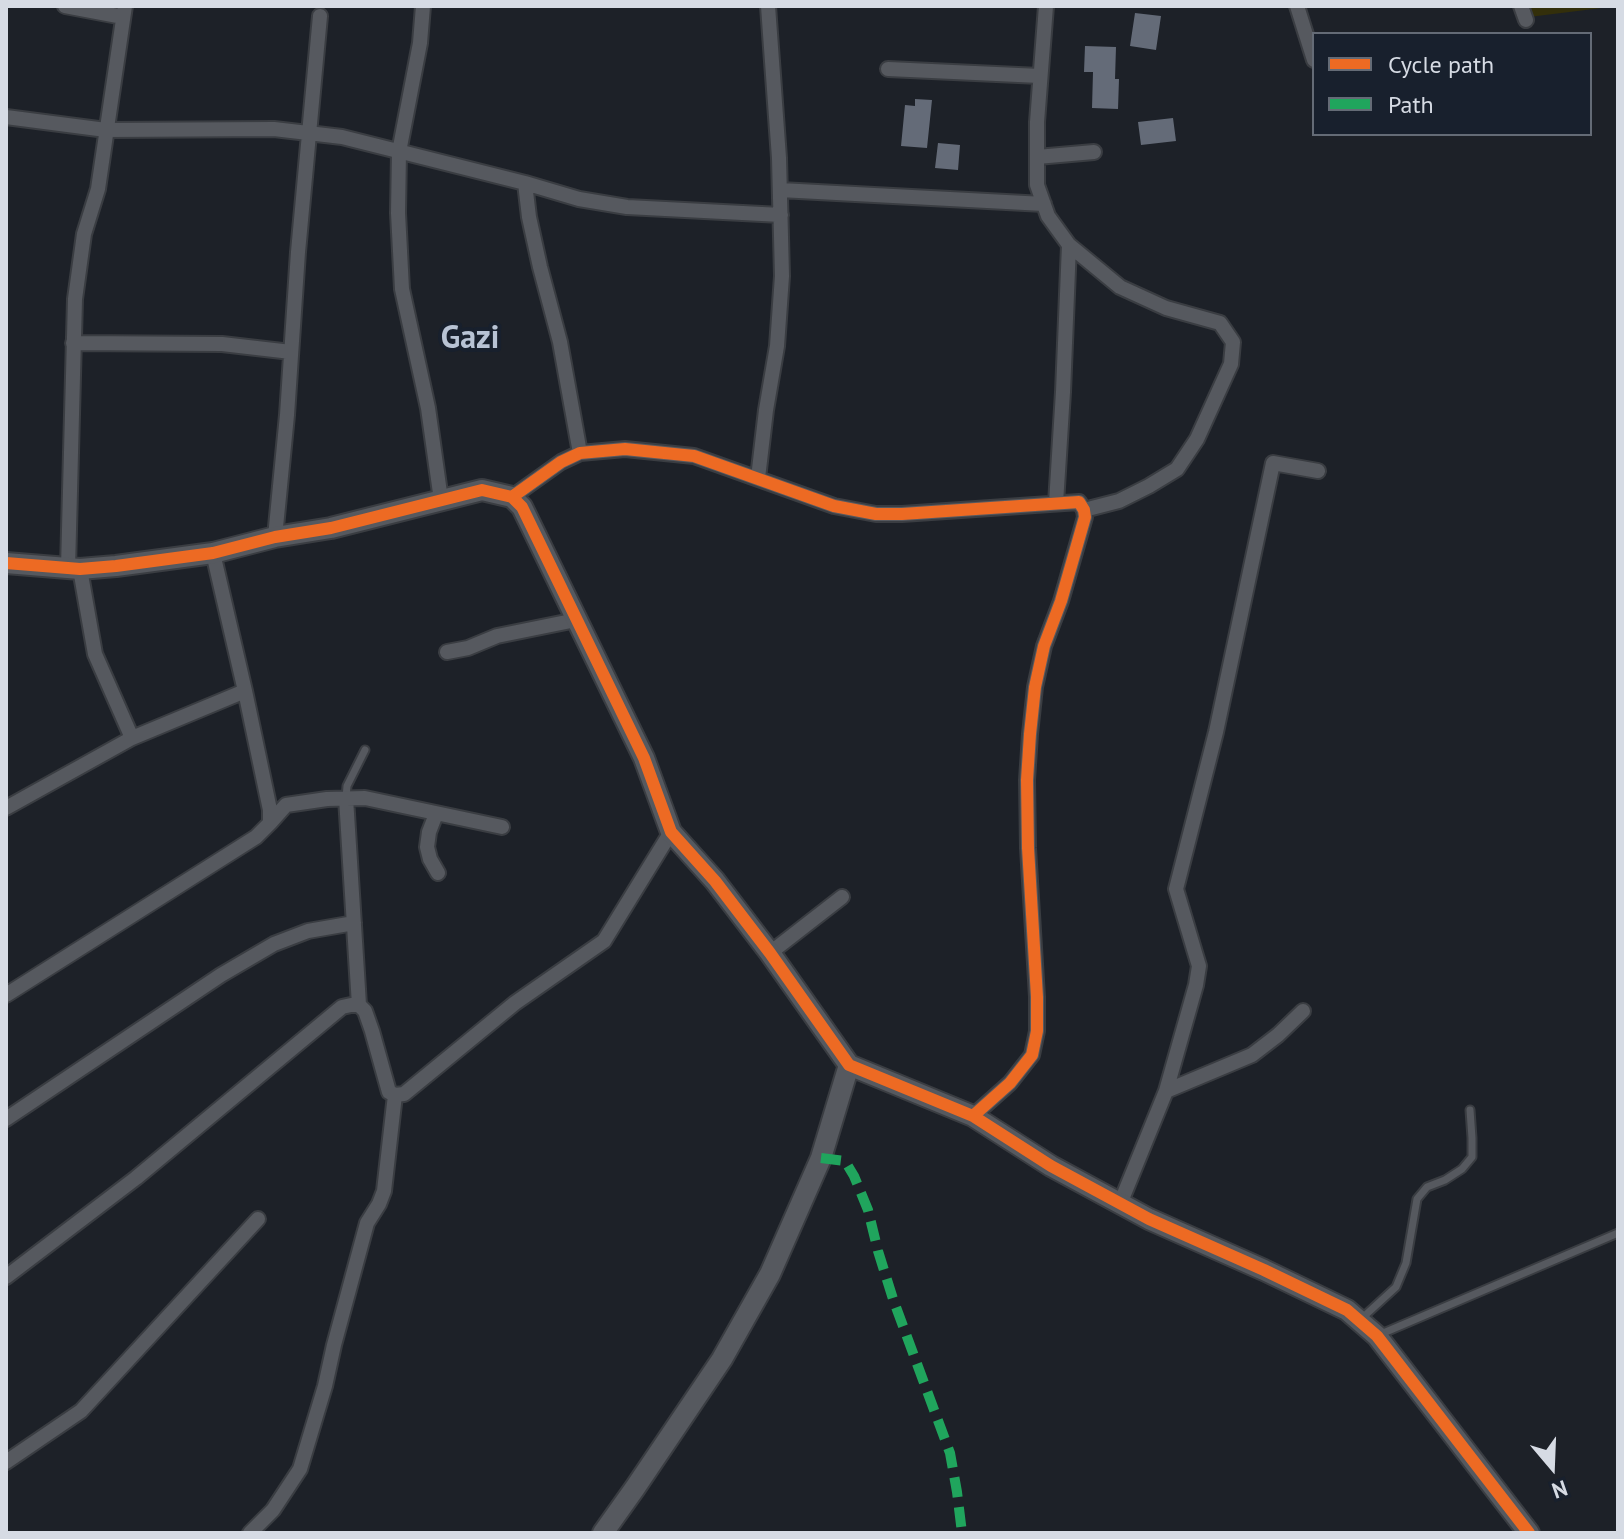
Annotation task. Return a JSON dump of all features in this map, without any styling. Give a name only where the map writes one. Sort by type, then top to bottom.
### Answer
[{"type":"street","points":[[65,6],[124,12],[98,189],[84,234],[75,299],[74,569],[95,654],[132,738]]},
{"type":"street","points":[[423,6],[420,43],[399,152],[398,213],[402,289],[428,408],[441,500]]},
{"type":"street","points":[[758,478],[777,346],[782,276],[780,190],[768,6]]},
{"type":"street","points":[[1046,6],[1037,122],[1037,185],[1048,216],[1069,245],[1120,287],[1166,308],[1220,323],[1233,342],[1231,364],[1197,439],[1177,469],[1119,501],[1084,510]]},
{"type":"street","points":[[1297,6],[1312,54]]},
{"type":"street","points":[[275,537],[320,16]]},
{"type":"street","points":[[888,69],[1040,76]]},
{"type":"street","points":[[6,117],[106,130],[274,129],[342,137],[579,199],[627,207],[781,215]]},
{"type":"street","points":[[1037,157],[1094,152]]},
{"type":"street","points":[[525,183],[529,217],[554,318],[580,453]]},
{"type":"street","points":[[780,190],[1044,204]]},
{"type":"street","points":[[1056,503],[1069,245]]},
{"type":"street","points":[[73,343],[222,344],[291,352]]},
{"type":"street","points":[[512,497],[561,462],[580,453],[625,449],[694,456],[834,506],[876,514],[1079,502],[1085,517],[1061,601],[1044,646],[1035,687],[1030,734],[1028,848],[1037,1031],[1032,1055],[1010,1083],[973,1116]]},
{"type":"street","points":[[1120,1204],[1166,1091],[1196,985],[1199,966],[1176,889],[1216,732],[1273,463],[1318,471]]},
{"type":"street","points":[[6,563],[74,569],[213,553],[275,537],[331,528],[482,490],[512,497],[522,507],[644,758],[671,832],[715,881],[849,1065],[973,1116],[1051,1166],[1120,1204],[1347,1310],[1377,1336],[1529,1533]]},
{"type":"street","points":[[213,553],[245,691],[270,810],[270,823]]},
{"type":"street","points":[[447,652],[468,648],[505,633],[576,620]]},
{"type":"street","points":[[6,808],[132,738],[245,691]]},
{"type":"street","points":[[346,798],[359,1005],[365,1011],[372,1031],[389,1092],[395,1095],[404,1094],[515,1003],[604,941],[671,832]]},
{"type":"street","points":[[6,995],[256,837],[286,805],[365,798],[502,827]]},
{"type":"street","points":[[436,814],[427,847],[438,873]]},
{"type":"street","points":[[770,953],[842,897]]},
{"type":"street","points":[[6,1119],[221,975],[274,944],[308,931],[354,923]]},
{"type":"street","points":[[6,1277],[136,1178],[333,1013],[342,1007],[359,1005]]},
{"type":"street","points":[[1166,1091],[1252,1055],[1303,1011]]},
{"type":"street","points":[[603,1533],[722,1359],[770,1274],[821,1158],[849,1065]]},
{"type":"street","points":[[250,1533],[273,1510],[300,1469],[367,1223],[384,1191],[395,1095]]},
{"type":"street","points":[[6,1462],[81,1411],[258,1219]]},
{"type":"lane","points":[[346,798],[347,786],[365,750]]},
{"type":"lane","points":[[1359,1321],[1396,1287],[1406,1263],[1417,1199],[1427,1187],[1462,1169],[1472,1157],[1470,1110]]},
{"type":"lane","points":[[1377,1336],[1618,1233]]},
{"type":"shaded area","points":[[1525,6],[1618,6],[1529,17]]},
{"type":"building","points":[[1135,13],[1161,16],[1156,50],[1130,46]]},
{"type":"building","points":[[1085,46],[1116,47],[1118,109],[1092,108],[1093,72],[1084,72]]},
{"type":"building","points":[[915,99],[932,100],[927,148],[901,146],[905,105],[915,106]]},
{"type":"building","points":[[1173,118],[1176,141],[1141,145],[1138,122]]},
{"type":"building","points":[[938,143],[960,145],[958,170],[935,168]]},
{"type":"marked path","points":[[821,1158],[845,1161],[868,1210],[893,1299],[950,1453],[962,1533]]},
{"type":"cycle path","points":[[512,497],[561,462],[580,453],[625,449],[694,456],[834,506],[876,514],[1079,502],[1085,517],[1061,601],[1044,646],[1035,687],[1030,734],[1028,848],[1037,1031],[1032,1055],[1010,1083],[973,1116]]},
{"type":"cycle path","points":[[6,563],[80,569],[116,566],[213,553],[275,537],[331,528],[482,490],[512,497],[522,507],[644,758],[671,832],[715,881],[849,1065],[973,1116],[1051,1166],[1149,1219],[1347,1310],[1377,1336],[1529,1533]]},
{"type":"district","name":"Gazi","points":[[470,339]]}]
